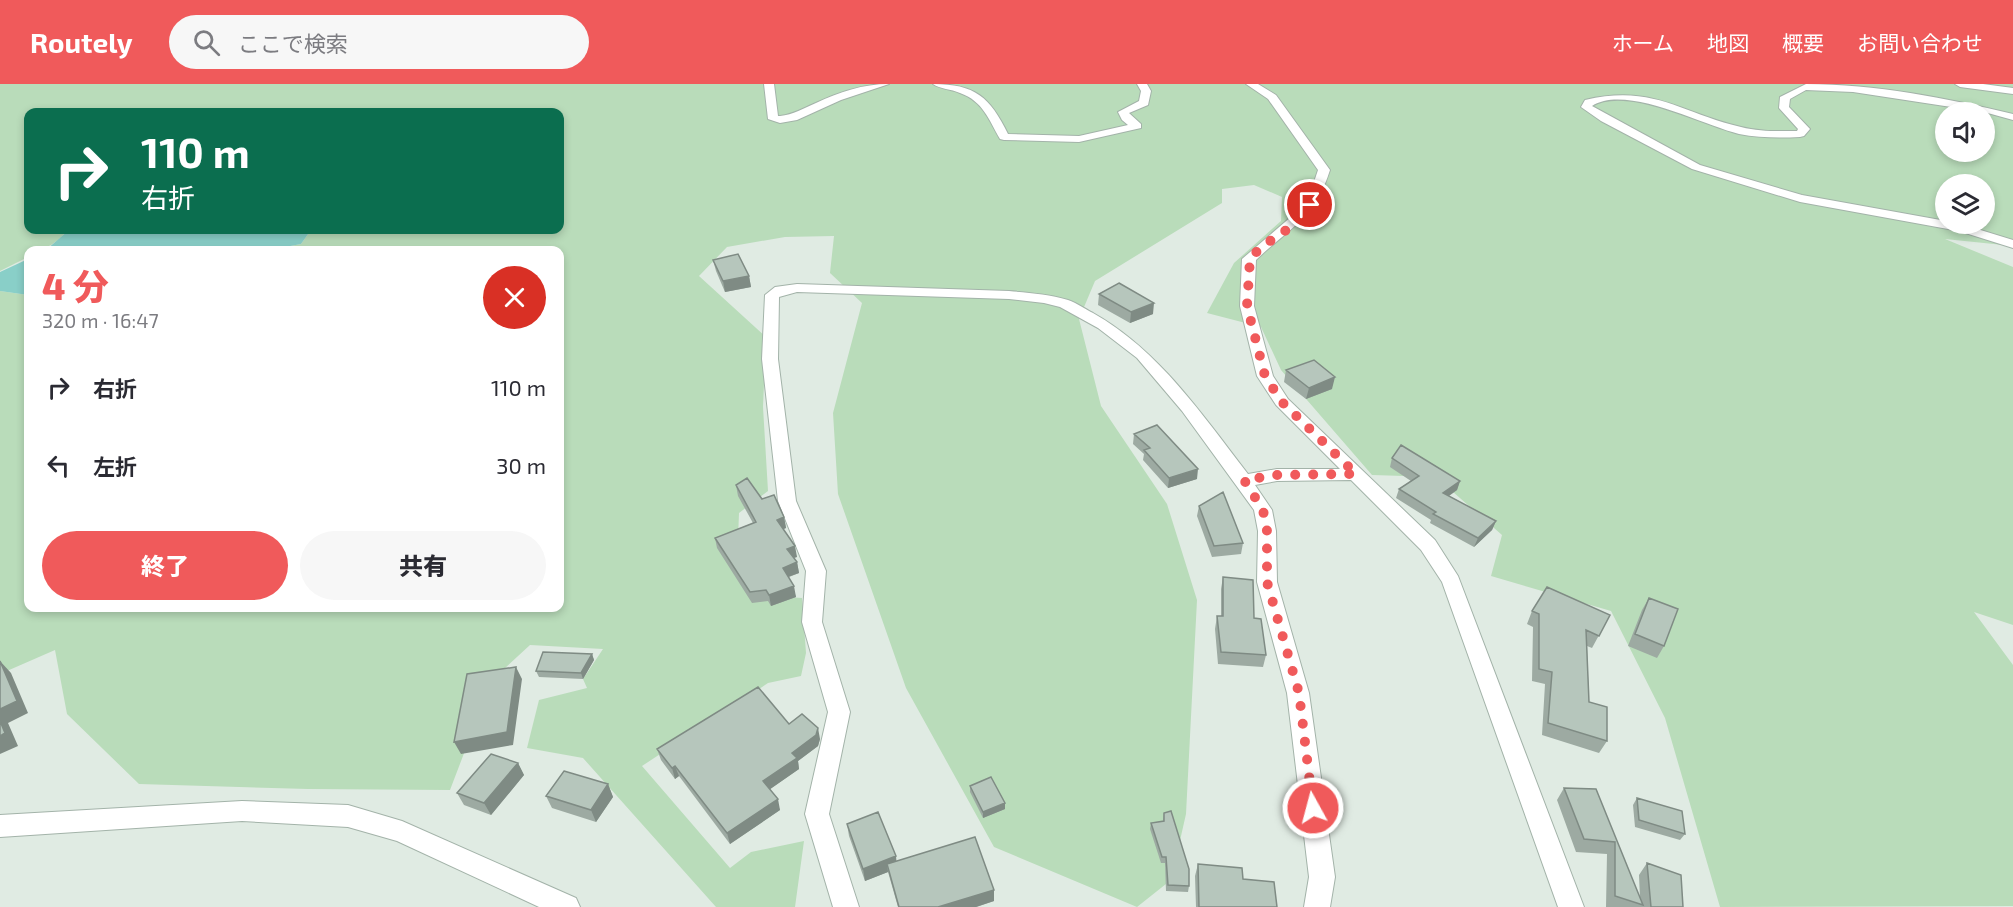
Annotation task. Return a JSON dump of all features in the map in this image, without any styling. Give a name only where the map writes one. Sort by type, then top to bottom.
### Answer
[{"type":"street","points":[[769,84],[773,119],[777,120],[796,118],[819,105],[864,88],[884,84]]},
{"type":"street","points":[[938,84],[979,97],[992,110],[1004,136],[1079,139],[1137,126],[1126,118],[1123,112],[1144,103],[1146,91],[1142,84]]},
{"type":"street","points":[[1251,84],[1272,97],[1324,170],[1319,190],[1295,224],[1260,248],[1250,259],[1247,306],[1265,376],[1282,402],[1428,545],[1450,581],[1571,907]]},
{"type":"street","points":[[1960,84],[2013,91]]},
{"type":"street","points":[[2013,117],[1933,99],[1873,88],[1839,85],[1805,87],[1785,97],[1784,108],[1804,129],[1800,135],[1765,136],[1731,129],[1655,100],[1634,96],[1612,95],[1589,102],[1586,107],[1696,167],[1800,198],[1952,226],[2013,244]]},
{"type":"street","points":[[846,907],[817,814],[839,712],[812,622],[816,571],[787,501],[770,359],[772,295],[780,290],[797,288],[1009,295],[1065,304],[1103,325],[1142,355],[1188,408],[1244,480],[1263,510],[1267,531],[1267,582],[1299,693],[1322,877],[1317,907]]},
{"type":"street","points":[[1244,480],[1277,475],[1356,474]]},
{"type":"street","points":[[0,826],[242,811],[348,816],[402,832],[567,907]]},
{"type":"green space","points":[[0,84],[2013,84],[2013,246],[1945,239],[2013,267],[2013,625],[1974,612],[2013,665],[2013,906],[1720,907],[1665,718],[1611,611],[1491,576],[1502,535],[1436,477],[1372,475],[1281,370],[1261,327],[1207,313],[1234,263],[1281,221],[1282,197],[1254,185],[1222,189],[1222,203],[1095,281],[1079,319],[1101,406],[1167,504],[1197,600],[1186,814],[1171,880],[1137,907],[994,847],[906,688],[838,494],[833,413],[862,303],[830,273],[834,236],[785,237],[727,247],[699,276],[766,337],[763,407],[768,491],[739,513],[738,539],[759,595],[802,598],[806,653],[801,676],[768,683],[642,766],[730,868],[751,852],[804,841],[795,907],[716,907],[583,758],[527,748],[539,700],[587,688],[583,679],[603,649],[530,645],[492,680],[450,790],[139,784],[67,714],[55,650],[0,674],[0,291],[24,294],[24,612],[564,612],[564,246],[290,246],[301,244],[308,234],[564,234],[564,108],[24,108],[24,234],[64,234],[49,246],[24,246],[24,259],[0,271]]},
{"type":"water","points":[[64,234],[308,234],[301,244],[290,246],[51,246]]},
{"type":"water","points":[[24,261],[24,294],[0,291],[0,272]]},
{"type":"building","points":[[738,254],[749,276],[723,281],[713,260]]},
{"type":"building","points":[[1119,283],[1154,303],[1131,312],[1099,294]]},
{"type":"building","points":[[1314,360],[1335,377],[1309,388],[1286,370]]},
{"type":"building","points":[[1157,425],[1198,469],[1169,478],[1144,450],[1150,448],[1134,434]]},
{"type":"building","points":[[1401,445],[1460,481],[1443,493],[1496,521],[1478,538],[1433,514],[1436,512],[1399,489],[1419,476],[1392,458]]},
{"type":"building","points":[[747,478],[762,499],[774,495],[784,517],[777,520],[795,546],[787,549],[797,562],[783,568],[794,586],[769,595],[766,590],[750,592],[715,538],[756,522],[736,485]]},
{"type":"building","points":[[1223,492],[1243,543],[1214,546],[1199,506]]},
{"type":"building","points":[[1223,577],[1253,580],[1254,618],[1261,619],[1266,655],[1221,652],[1217,616],[1223,616]]},
{"type":"building","points":[[1547,587],[1610,615],[1599,636],[1586,630],[1589,702],[1607,707],[1607,741],[1548,723],[1552,672],[1539,669],[1539,614],[1532,611]]},
{"type":"building","points":[[1649,598],[1678,609],[1664,646],[1635,634]]},
{"type":"building","points":[[543,652],[592,654],[581,673],[536,671]]},
{"type":"building","points":[[0,661],[17,701],[0,709]]},
{"type":"building","points":[[516,667],[507,732],[454,742],[467,674]]},
{"type":"building","points":[[758,687],[789,724],[802,714],[818,728],[816,735],[792,753],[797,758],[763,781],[778,799],[727,833],[675,766],[672,768],[657,749]]},
{"type":"building","points":[[0,721],[5,733],[0,736]]},
{"type":"building","points":[[491,754],[518,763],[484,803],[457,793]]},
{"type":"building","points":[[564,771],[608,784],[591,810],[546,796]]},
{"type":"building","points":[[991,777],[1005,803],[983,812],[970,786]]},
{"type":"building","points":[[1564,788],[1596,789],[1643,905],[1615,896],[1615,842],[1584,839]]},
{"type":"building","points":[[1637,798],[1682,811],[1685,834],[1639,820]]},
{"type":"building","points":[[1171,811],[1189,869],[1189,886],[1168,885],[1166,857],[1162,857],[1151,823],[1164,821],[1164,813]]},
{"type":"building","points":[[878,812],[896,856],[863,869],[847,824]]},
{"type":"building","points":[[975,837],[994,890],[938,907],[899,907],[887,864]]},
{"type":"building","points":[[1647,863],[1681,875],[1683,907],[1651,907]]},
{"type":"building","points":[[1198,864],[1242,868],[1243,879],[1274,882],[1277,907],[1199,907]]},
{"type":"route","points":[[1310,205],[1295,224],[1260,248],[1250,259],[1247,306],[1265,376],[1282,402],[1356,474],[1277,475],[1244,480],[1263,510],[1267,531],[1267,582],[1299,693],[1313,808]]}]
